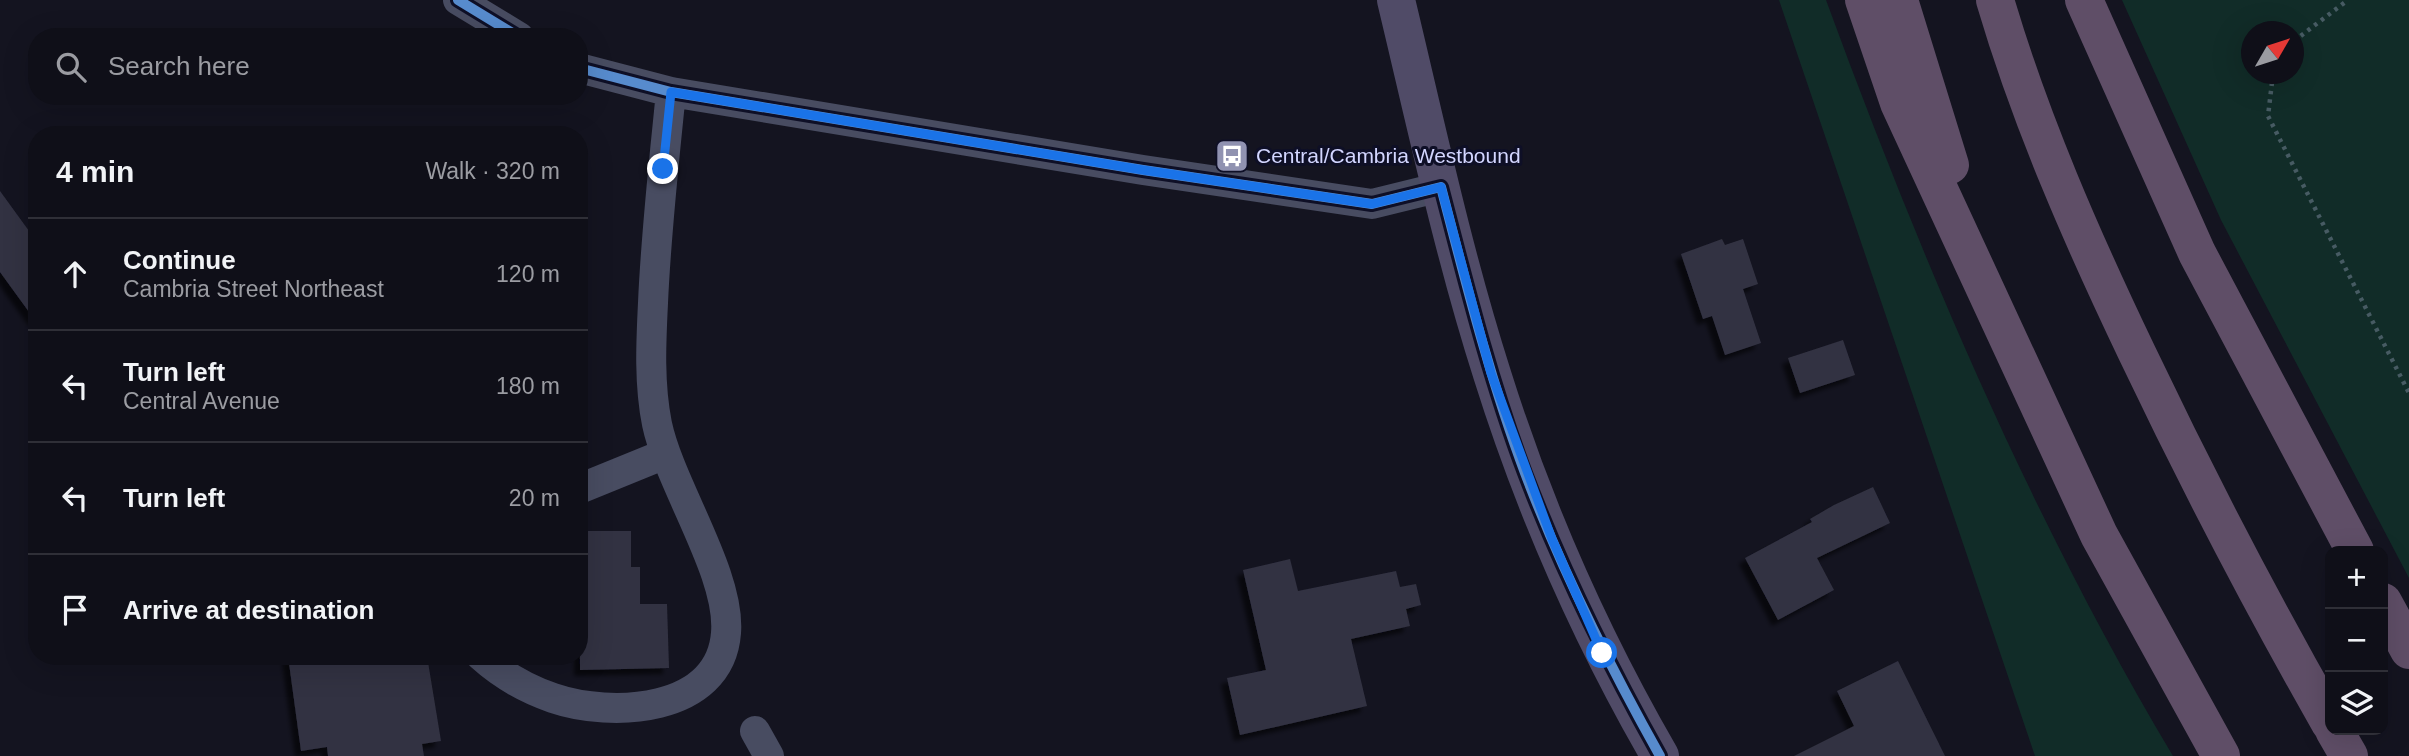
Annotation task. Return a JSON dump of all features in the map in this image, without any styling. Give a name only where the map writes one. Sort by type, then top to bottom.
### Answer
[{"type":"highway","points":[[1864,0],[1899,103],[2099,535],[2221,756]]},
{"type":"highway","points":[[1899,0],[1951,170],[2012,345]]},
{"type":"highway","points":[[1995,0],[2018,78],[2092,259],[2185,454],[2325,714]]},
{"type":"highway","points":[[2084,0],[2197,253],[2352,546]]},
{"type":"highway","points":[[2387,609],[2409,650]]},
{"type":"highway","points":[[2337,735],[2349,756]]},
{"type":"main road","points":[[1396,0],[1441,187],[1491,373],[1552,539],[1602,653],[1660,756]]},
{"type":"street","points":[[458,0],[504,28]]},
{"type":"street","points":[[588,70],[671,92],[1143,170],[1372,204],[1441,187]]},
{"type":"street","points":[[491,665],[497,671],[553,698],[604,709],[626,708],[667,701],[701,684],[722,652],[726,614],[702,544],[665,454],[653,403],[655,247],[671,92]]},
{"type":"street","points":[[588,485],[665,454]]},
{"type":"path","points":[[2304,33],[2348,0]]},
{"type":"path","points":[[2272,84],[2268,116],[2409,393]]},
{"type":"green space","points":[[1779,0],[1826,0],[1900,194],[1982,386],[2072,574],[2173,756],[2035,756]]},
{"type":"green space","points":[[2122,0],[2409,0],[2409,578],[2221,220]]},
{"type":"building","points":[[0,191],[28,230],[28,311],[0,272]]},
{"type":"building","points":[[1722,239],[1725,245],[1743,239],[1758,284],[1743,289],[1761,343],[1725,355],[1712,316],[1703,319],[1681,254]]},
{"type":"building","points":[[1843,340],[1855,375],[1800,393],[1788,358]]},
{"type":"building","points":[[1873,487],[1890,523],[1817,558],[1834,590],[1778,620],[1745,558],[1812,522],[1810,519],[1834,505]]},
{"type":"building","points":[[588,531],[631,531],[631,567],[640,567],[640,604],[667,604],[669,668],[580,670],[580,665],[588,665]]},
{"type":"building","points":[[1290,559],[1298,591],[1396,571],[1400,587],[1416,584],[1421,605],[1406,609],[1410,626],[1351,639],[1367,706],[1240,735],[1227,678],[1266,670],[1243,570]]},
{"type":"building","points":[[1898,661],[1945,756],[1794,756],[1854,726],[1837,691]]},
{"type":"building","points":[[289,665],[428,665],[441,741],[422,744],[424,756],[328,756],[327,747],[301,751]]},
{"type":"transit line","points":[[458,0],[504,28]]},
{"type":"transit line","points":[[588,70],[671,92],[1143,170],[1372,204],[1441,187],[1490,367],[1525,473],[1587,617],[1660,756]]},
{"type":"place","name":"Central/Cambria Westbound","points":[[1232,156]]},
{"type":"route","points":[[663,169],[671,92],[1143,170],[1372,204],[1441,187],[1491,373],[1552,539],[1602,653]]}]
